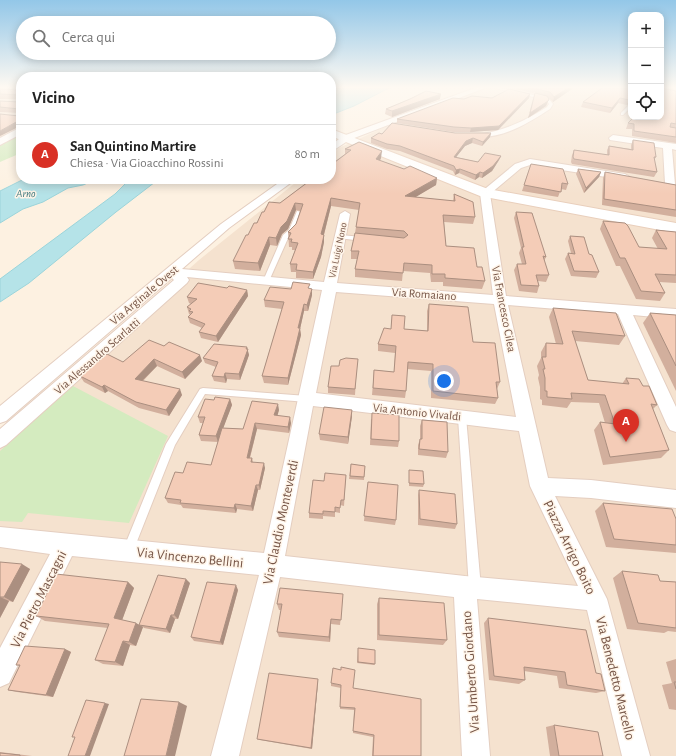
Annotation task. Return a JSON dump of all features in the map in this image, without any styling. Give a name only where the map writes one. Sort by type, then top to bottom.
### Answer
[{"type":"main road","points":[[337,134],[444,178],[485,193],[676,228]]},
{"type":"street","points":[[337,134],[392,123]]},
{"type":"street","points":[[0,130],[16,131]]},
{"type":"street","points":[[0,142],[16,132]]},
{"type":"street","points":[[613,138],[671,146],[669,184]]},
{"type":"street","points":[[485,193],[518,166],[530,162],[638,180]]},
{"type":"street","name":"Via Arginale Ovest","points":[[0,416],[225,226],[284,184]]},
{"type":"street","name":"Via Francesco Cilea","points":[[485,193],[500,300],[532,425]]},
{"type":"street","name":"Via Luigi Nono","points":[[329,287],[345,214]]},
{"type":"street","name":"Via Romaiano","points":[[172,272],[329,287],[676,314]]},
{"type":"street","name":"Via Alessandro Scarlatti","points":[[0,440],[182,280],[172,272]]},
{"type":"street","name":"Via Claudio Monteverdi","points":[[225,756],[272,565],[329,287]]},
{"type":"street","points":[[623,309],[676,425]]},
{"type":"street","name":"Via Antonio Vivaldi","points":[[307,400],[532,425]]},
{"type":"street","name":"Piazza Arrigo Boito","points":[[532,425],[540,486],[596,599]]},
{"type":"street","points":[[540,486],[591,489],[676,499]]},
{"type":"street","name":"Via Vincenzo Bellini","points":[[0,537],[272,565],[470,588]]},
{"type":"street","name":"Via Pietro Mascagni","points":[[0,674],[66,545]]},
{"type":"street","name":"Piazza Arrigo Boito","points":[[470,588],[596,599]]},
{"type":"street","name":"Via Umberto Giordano","points":[[470,588],[476,756]]},
{"type":"street","name":"Via Benedetto Marcello","points":[[596,599],[636,756]]},
{"type":"lane","points":[[474,136],[495,134],[525,123]]},
{"type":"lane","points":[[266,281],[286,235],[292,231],[299,212]]},
{"type":"lane","points":[[340,237],[371,240]]},
{"type":"lane","points":[[127,551],[171,444],[203,391],[307,400]]},
{"type":"lane","points":[[462,417],[470,588]]},
{"type":"shaded area","points":[[0,123],[16,123],[16,137],[0,146]]},
{"type":"shaded area","points":[[393,123],[676,123],[676,756],[0,756],[0,437],[199,260],[294,184],[336,184],[336,151]]},
{"type":"green space","points":[[16,137],[16,155],[0,162],[0,146]]},
{"type":"green space","points":[[73,386],[168,436],[129,523],[28,513],[22,522],[0,521],[0,451]]},
{"type":"water","name":"Arno","points":[[16,183],[85,184],[68,188],[43,202],[23,209],[0,223],[0,191]]},
{"type":"water","points":[[125,184],[152,184],[29,283],[0,302],[0,279],[115,194]]},
{"type":"building","points":[[0,123],[14,123],[0,131]]},
{"type":"building","points":[[392,123],[455,133],[491,133],[483,142],[473,138],[466,141],[454,157],[478,162],[485,153],[501,156],[493,166],[483,173],[480,172],[476,175],[460,169],[456,170],[454,166],[400,146],[387,144],[371,138],[379,133],[382,134]]},
{"type":"building","points":[[427,123],[502,123],[499,126],[471,128]]},
{"type":"building","points":[[630,123],[671,123],[670,127],[676,128],[676,137],[634,131],[634,124]]},
{"type":"building","points":[[633,140],[654,143],[656,157],[654,157],[657,172],[574,159],[573,157],[574,150],[609,155],[609,146],[633,150]]},
{"type":"building","points":[[359,142],[382,151],[376,159],[404,169],[410,166],[437,178],[405,196],[455,201],[454,194],[473,202],[475,217],[443,215],[446,246],[474,248],[477,267],[482,267],[485,281],[445,278],[445,274],[432,274],[432,265],[404,263],[403,273],[355,269],[359,251],[351,251],[355,233],[404,238],[408,235],[404,231],[356,227],[360,203],[331,198],[321,234],[324,235],[321,249],[313,272],[296,270],[297,264],[290,264],[298,243],[291,242],[292,239],[288,239],[291,233],[288,232],[296,224],[303,204],[295,203],[287,221],[281,227],[276,238],[269,237],[258,263],[233,261],[246,235],[248,235],[254,223],[257,223],[269,202],[280,203],[305,184],[336,184],[336,161],[351,150],[345,149]]},
{"type":"building","points":[[531,164],[563,169],[568,184],[562,183],[561,192],[524,185]]},
{"type":"building","points":[[578,169],[601,172],[586,188]]},
{"type":"building","points":[[605,172],[676,185],[676,210],[604,199]]},
{"type":"building","points":[[516,212],[532,213],[546,257],[543,256],[549,275],[536,275],[539,286],[521,285],[517,264],[526,264],[522,247],[524,247]]},
{"type":"building","points":[[603,221],[625,223],[639,247],[667,249],[656,230],[676,232],[676,275],[655,274],[665,293],[641,291],[625,258],[620,258]]},
{"type":"building","points":[[570,236],[584,237],[589,254],[592,255],[599,272],[574,271],[568,253],[575,254]]},
{"type":"building","points":[[293,282],[310,284],[308,288],[312,289],[307,305],[304,304],[288,378],[262,376],[284,302],[264,300],[270,287],[291,289]]},
{"type":"building","points":[[198,283],[227,288],[229,286],[247,290],[216,336],[199,332],[205,324],[188,317],[193,312],[189,311],[191,309],[187,307],[197,299],[187,297]]},
{"type":"building","points":[[429,304],[468,307],[473,342],[495,343],[500,382],[496,382],[498,398],[433,391],[433,364],[408,362],[406,391],[373,388],[374,370],[394,372],[396,346],[378,344],[384,328],[391,329],[392,315],[405,316],[404,329],[428,331]]},
{"type":"building","points":[[553,308],[616,313],[625,336],[572,331],[588,380],[629,384],[626,378],[639,379],[643,386],[649,386],[657,405],[651,404],[669,450],[610,457],[600,422],[615,424],[605,395],[571,393],[572,399],[547,397],[543,369],[545,369],[542,357],[546,357],[546,343],[563,344]]},
{"type":"building","points":[[650,313],[676,315],[676,366]]},
{"type":"building","points":[[149,340],[164,346],[169,342],[200,355],[182,372],[154,359],[135,379],[180,389],[166,410],[136,402],[104,385],[102,387],[80,376],[107,354],[123,362]]},
{"type":"building","points":[[214,344],[247,347],[246,349],[248,349],[239,374],[225,373],[224,377],[212,376],[218,362],[203,358]]},
{"type":"building","points":[[346,358],[358,359],[355,389],[328,387],[331,366],[339,366],[340,360]]},
{"type":"building","points":[[215,397],[230,399],[216,436],[199,435],[205,417],[198,417],[205,399],[214,400]]},
{"type":"building","points":[[252,401],[278,404],[274,415],[290,417],[288,427],[255,423],[247,458],[252,458],[251,462],[264,463],[259,485],[256,485],[251,506],[235,504],[234,508],[180,503],[181,500],[165,498],[175,472],[183,473],[187,462],[211,465],[222,428],[243,429]]},
{"type":"building","points":[[324,407],[352,410],[348,437],[319,434]]},
{"type":"building","points":[[372,413],[399,415],[399,441],[371,439]]},
{"type":"building","points":[[422,420],[447,422],[448,452],[419,449],[420,439],[422,439]]},
{"type":"building","points":[[351,464],[365,466],[364,477],[350,476]]},
{"type":"building","points":[[409,470],[423,471],[424,484],[409,483]]},
{"type":"building","points":[[325,473],[346,475],[344,500],[341,500],[340,508],[335,507],[335,512],[323,511],[323,514],[309,513],[313,480],[324,481]]},
{"type":"building","points":[[368,482],[398,485],[396,520],[364,516]]},
{"type":"building","points":[[419,490],[455,494],[457,524],[420,519]]},
{"type":"building","points":[[603,503],[672,509],[676,519],[676,545],[614,539]]},
{"type":"building","points":[[0,562],[22,564],[4,597],[0,597]]},
{"type":"building","points":[[622,571],[658,575],[660,581],[676,582],[676,628],[638,623]]},
{"type":"building","points":[[56,574],[128,582],[114,618],[136,623],[129,642],[123,641],[115,662],[95,660],[109,624],[36,616]]},
{"type":"building","points":[[158,575],[186,579],[174,615],[171,615],[166,629],[139,625]]},
{"type":"building","points":[[207,582],[236,585],[220,642],[191,637]]},
{"type":"building","points":[[280,588],[343,594],[341,620],[331,619],[329,637],[277,632],[282,604],[277,604]]},
{"type":"building","points":[[379,598],[444,603],[447,640],[379,635]]},
{"type":"building","points":[[488,618],[586,630],[596,673],[601,674],[605,691],[567,685],[565,672],[524,667],[525,680],[494,676]]},
{"type":"building","points":[[25,646],[65,649],[46,695],[8,690],[20,665],[16,665]]},
{"type":"building","points":[[358,648],[375,650],[375,664],[358,662]]},
{"type":"building","points":[[341,667],[355,670],[353,688],[421,699],[421,756],[373,756],[374,735],[353,731],[355,708],[340,707],[341,685],[331,683],[333,668],[341,670]]},
{"type":"building","points":[[269,673],[318,679],[311,748],[257,739]]},
{"type":"building","points":[[141,699],[179,702],[166,756],[124,756]]},
{"type":"building","points":[[86,700],[105,703],[85,756],[68,756],[75,737],[72,737]]},
{"type":"building","points":[[554,725],[598,732],[603,756],[559,756]]},
{"type":"building","points":[[0,753],[20,755],[20,756],[0,756]]},
{"type":"place","name":"San Quintino Martire","points":[[626,442]]}]
